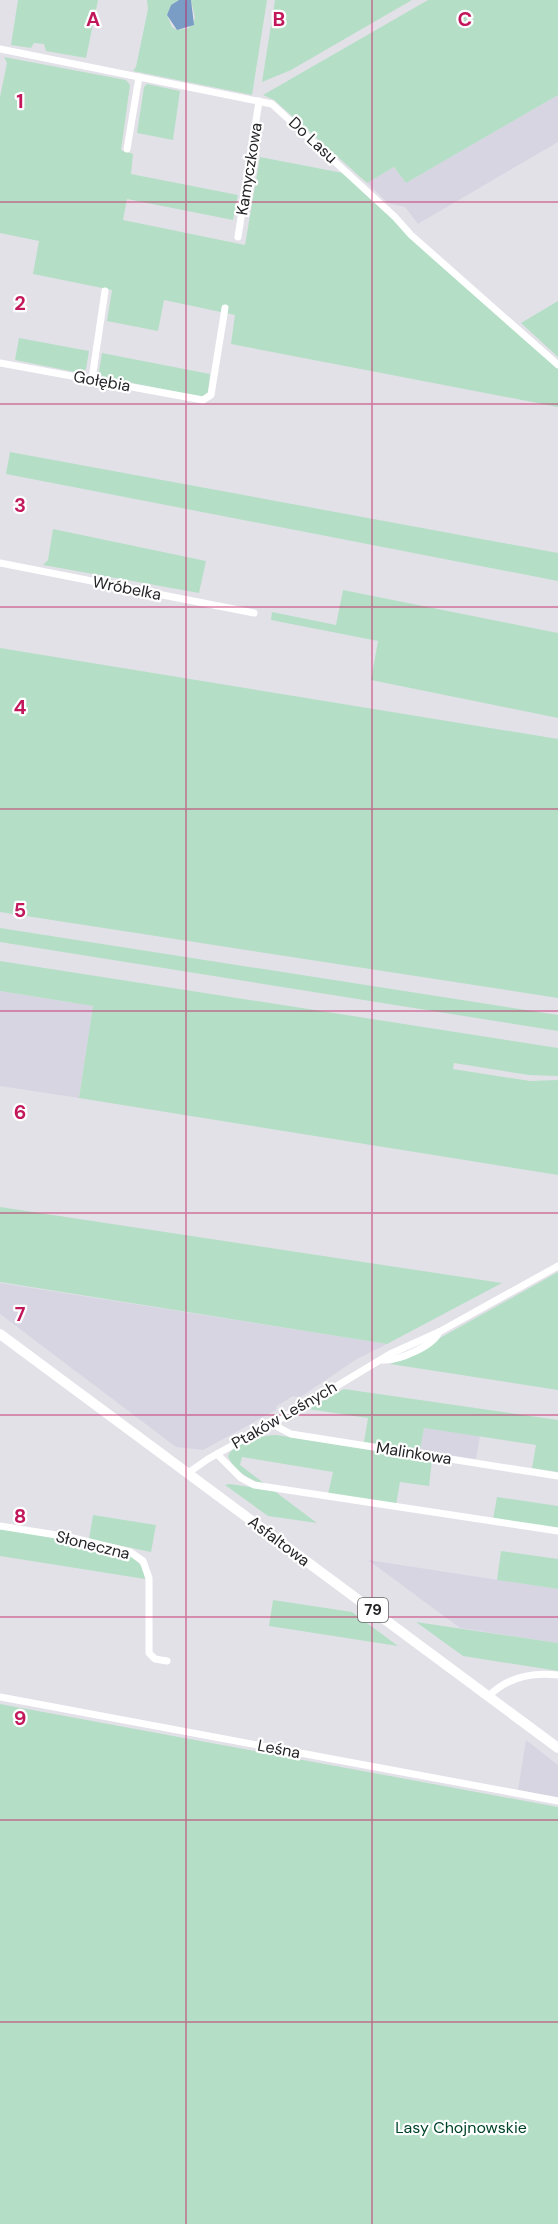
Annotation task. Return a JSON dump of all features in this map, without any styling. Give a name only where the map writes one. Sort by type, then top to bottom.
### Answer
[{"type":"main road","name":"Asfaltowa","points":[[0,1335],[558,1749]]},
{"type":"street","name":"Do Lasu","points":[[0,50],[259,101],[279,108],[395,216],[411,235],[558,365]]},
{"type":"street","points":[[127,149],[140,77]]},
{"type":"street","name":"Kamyczkowa","points":[[238,237],[259,101]]},
{"type":"street","points":[[92,379],[105,291]]},
{"type":"street","name":"Gołębia","points":[[0,363],[203,400],[211,395],[225,308]]},
{"type":"street","name":"Wróbelka","points":[[0,563],[254,613]]},
{"type":"street","name":"Ptaków Leśnych","points":[[188,1473],[340,1382],[383,1360],[390,1361],[405,1355],[429,1342],[439,1332],[558,1266]]},
{"type":"street","name":"Malinkowa","points":[[272,1424],[291,1434],[558,1476]]},
{"type":"street","points":[[217,1454],[241,1478],[254,1485],[558,1532]]},
{"type":"street","name":"Słoneczna","points":[[0,1526],[69,1537],[137,1555],[146,1566],[149,1578],[149,1653],[155,1659],[167,1661]]},
{"type":"street","points":[[488,1697],[497,1688],[520,1677],[558,1675]]},
{"type":"street","name":"Leśna","points":[[0,1697],[558,1801]]},
{"type":"shaded area","points":[[558,95],[558,142],[418,224],[405,207],[388,203],[367,183],[394,167],[406,183]]},
{"type":"shaded area","points":[[0,991],[93,1006],[79,1098],[0,1086]]},
{"type":"shaded area","points":[[0,1283],[387,1344],[357,1359],[299,1398],[293,1396],[277,1406],[276,1410],[203,1450],[176,1447],[0,1314]]},
{"type":"shaded area","points":[[424,1428],[480,1436],[476,1459],[420,1451]]},
{"type":"shaded area","points":[[368,1560],[558,1589],[558,1643],[460,1628]]},
{"type":"shaded area","points":[[526,1740],[558,1765],[558,1797],[518,1790]]},
{"type":"green space","points":[[18,0],[98,0],[86,58],[46,51],[44,44],[34,43],[31,48],[11,45]]},
{"type":"green space","points":[[147,0],[179,0],[171,5],[167,15],[172,27],[177,30],[189,28],[195,18],[191,0],[267,0],[252,95],[133,71],[136,67],[148,9]]},
{"type":"green space","points":[[275,0],[412,0],[291,70],[262,82]]},
{"type":"green space","points":[[428,0],[558,0],[558,95],[406,183],[394,167],[367,183],[274,100],[263,95]]},
{"type":"green space","points":[[4,57],[126,80],[130,85],[121,150],[133,154],[131,174],[238,195],[233,220],[127,199],[123,220],[245,245],[260,157],[343,173],[558,369],[558,407],[231,344],[235,315],[164,300],[158,331],[107,321],[112,290],[33,274],[39,241],[0,233],[0,97],[7,63]]},
{"type":"green space","points":[[147,84],[180,91],[173,140],[137,133],[144,87]]},
{"type":"green space","points":[[558,301],[558,357],[521,323]]},
{"type":"green space","points":[[19,338],[89,351],[86,369],[80,373],[15,360]]},
{"type":"green space","points":[[102,353],[210,374],[208,392],[202,397],[103,377],[99,371]]},
{"type":"green space","points":[[10,452],[558,553],[558,581],[6,474]]},
{"type":"green space","points":[[53,529],[206,561],[199,593],[43,565],[48,560]]},
{"type":"green space","points":[[343,590],[558,633],[558,718],[371,680],[378,641],[271,620],[272,612],[336,625]]},
{"type":"green space","points":[[0,648],[558,739],[558,998],[0,912]]},
{"type":"green space","points":[[0,928],[558,1015],[558,1031],[0,942]]},
{"type":"green space","points":[[0,961],[558,1048],[558,1076],[529,1075],[454,1063],[453,1069],[530,1081],[558,1080],[558,1175],[79,1098],[93,1006],[0,991]]},
{"type":"green space","points":[[0,1207],[502,1283],[387,1344],[0,1282]]},
{"type":"green space","points":[[558,1272],[558,1390],[390,1364],[406,1357]]},
{"type":"green space","points":[[344,1389],[558,1420],[558,1472],[532,1468],[536,1445],[424,1428],[420,1451],[364,1442],[368,1418],[308,1409]]},
{"type":"green space","points":[[276,1435],[432,1460],[429,1486],[400,1482],[396,1505],[328,1494],[333,1472],[242,1457],[240,1465],[265,1484],[254,1481],[243,1474],[230,1461],[228,1456],[231,1451],[242,1443],[263,1436]]},
{"type":"green space","points":[[225,1485],[273,1490],[317,1523],[268,1516]]},
{"type":"green space","points":[[497,1497],[558,1506],[558,1529],[493,1519]]},
{"type":"green space","points":[[93,1515],[156,1525],[151,1552],[89,1539]]},
{"type":"green space","points":[[0,1529],[78,1541],[131,1555],[143,1568],[145,1579],[0,1556]]},
{"type":"green space","points":[[501,1551],[558,1559],[558,1589],[497,1580]]},
{"type":"green space","points":[[273,1600],[352,1612],[398,1646],[269,1626]]},
{"type":"green space","points":[[416,1622],[558,1643],[558,1671],[463,1656]]},
{"type":"green space","name":"Lasy Chojnowskie","points":[[0,1704],[558,1807],[558,2224],[0,2224]]},
{"type":"water","points":[[179,0],[191,0],[194,25],[177,30],[167,15],[171,5]]}]
